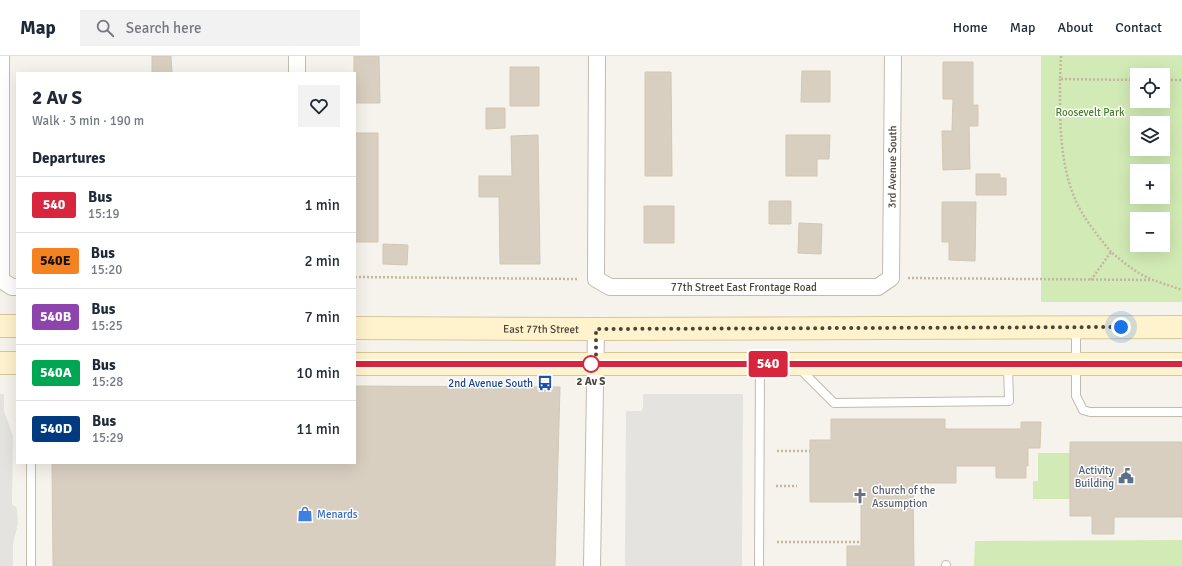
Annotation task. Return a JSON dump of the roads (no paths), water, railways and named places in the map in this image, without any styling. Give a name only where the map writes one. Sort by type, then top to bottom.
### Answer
[{"type":"street","points":[[2,56],[1,280],[12,287],[16,287]]},
{"type":"street","points":[[297,56],[297,72]]},
{"type":"street","name":"77th Street East Frontage Road","points":[[597,56],[596,279],[610,286],[742,288],[878,286],[891,278]]},
{"type":"street","name":"3rd Avenue South","points":[[891,278],[893,56]]},
{"type":"street","points":[[0,326],[16,326]]},
{"type":"street","name":"East 77th Street","points":[[356,328],[596,329],[1182,326]]},
{"type":"street","points":[[592,566],[596,329]]},
{"type":"street","points":[[0,363],[16,363]]},
{"type":"street","points":[[356,364],[1182,364]]},
{"type":"lane","points":[[1076,327],[1076,396],[1083,410],[1090,412],[1182,412]]},
{"type":"lane","points":[[759,566],[760,364]]},
{"type":"lane","points":[[794,364],[834,403],[1009,401],[1008,364]]},
{"type":"lane","points":[[31,464],[31,566]]},
{"type":"place","name":"2 Av S","points":[[591,364]]},
{"type":"place","name":"2nd Avenue South","points":[[545,383]]},
{"type":"place","name":"Activity Building","points":[[1126,476]]},
{"type":"place","name":"Church of the Assumption","points":[[860,496]]},
{"type":"place","name":"Menards","points":[[305,514]]},
{"type":"park label","name":"Roosevelt Park","points":[[1090,112]]}]
